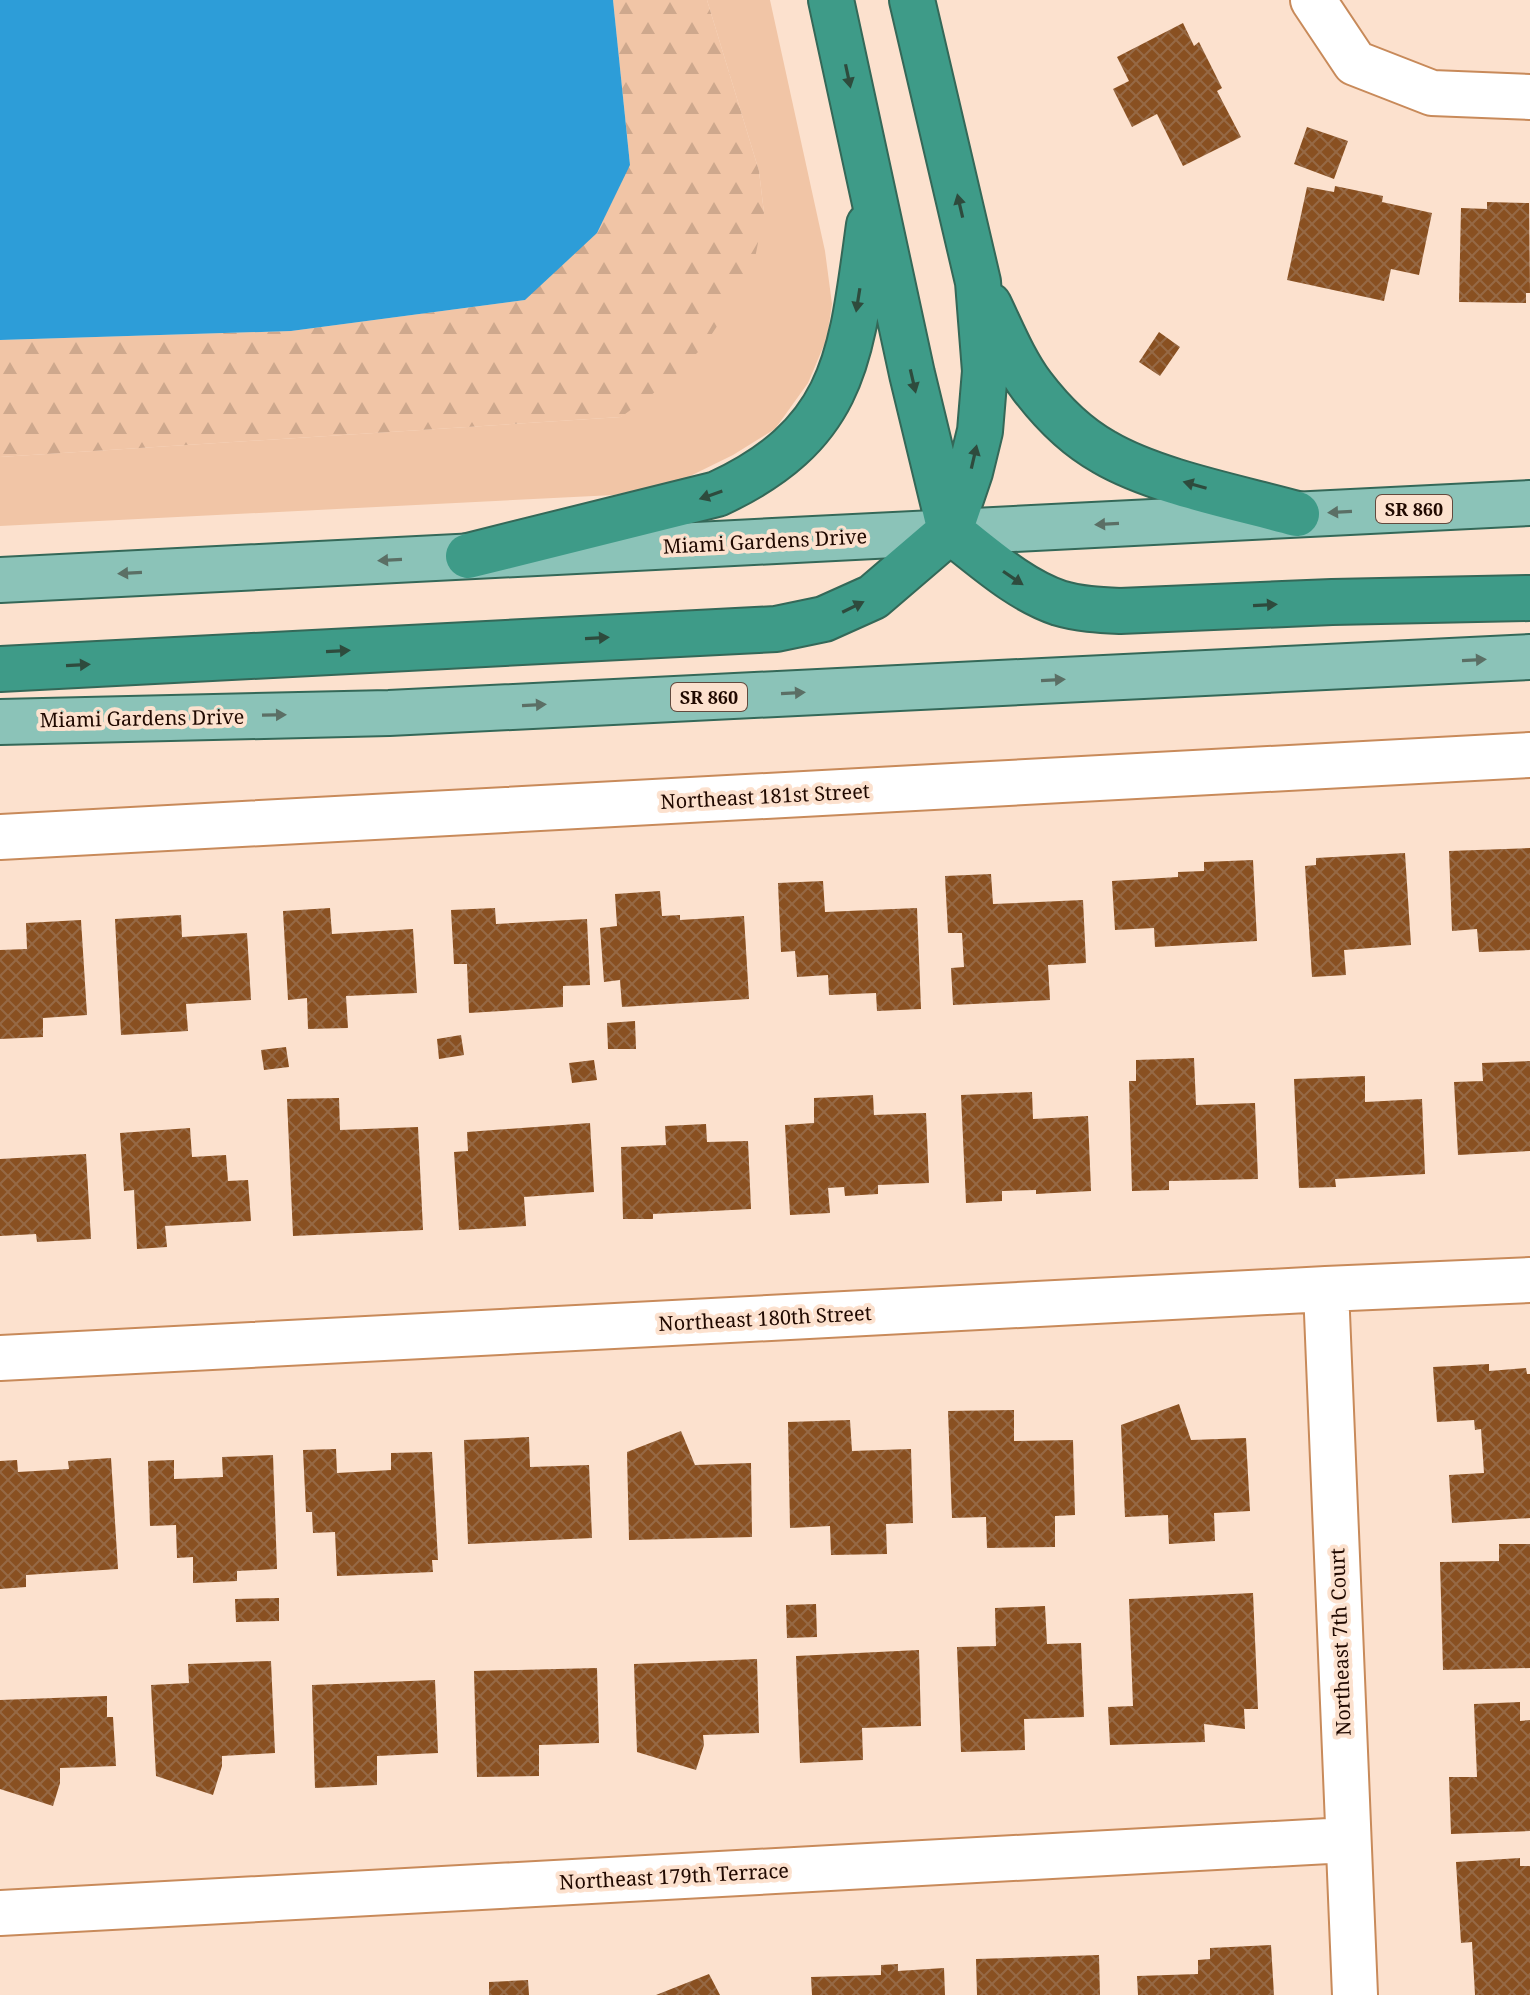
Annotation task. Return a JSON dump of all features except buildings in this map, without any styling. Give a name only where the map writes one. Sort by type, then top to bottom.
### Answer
[{"type":"highway","points":[[831,0],[912,374],[950,531],[1036,593],[1086,609],[1120,611],[1530,598]]},
{"type":"highway","points":[[0,669],[776,629],[824,619],[873,597],[950,531],[970,472],[982,416],[985,371],[978,282],[912,0]]},
{"type":"highway","points":[[468,556],[717,494],[778,460],[820,415],[845,362],[857,308],[874,195]]},
{"type":"highway","points":[[978,282],[1031,385],[1053,411],[1079,434],[1104,452],[1138,468],[1297,514]]},
{"type":"main road","name":"Miami Gardens Drive","points":[[0,580],[1530,503]]},
{"type":"main road","name":"Miami Gardens Drive","points":[[0,722],[389,713],[1530,657]]},
{"type":"street","points":[[1313,0],[1355,63],[1432,93],[1530,97]]},
{"type":"street","name":"Northeast 181st Street","points":[[0,837],[1530,755]]},
{"type":"street","name":"Northeast 180th Street","points":[[0,1358],[1530,1280]]},
{"type":"street","name":"Northeast 7th Court","points":[[1326,1289],[1355,1995]]},
{"type":"street","name":"Northeast 179th Terrace","points":[[0,1913],[1347,1840]]},
{"type":"green space","points":[[613,0],[707,0],[759,171],[764,213],[752,273],[704,346],[666,384],[621,417],[0,457],[0,340],[291,331],[525,300],[630,165]]},
{"type":"green space","points":[[707,0],[770,0],[825,251],[832,304],[827,338],[808,383],[775,429],[733,455],[680,481],[614,495],[0,526],[0,457],[621,417],[764,213],[759,171]]},
{"type":"water","points":[[0,0],[613,0],[630,165],[597,233],[525,300],[291,331],[0,340]]}]
